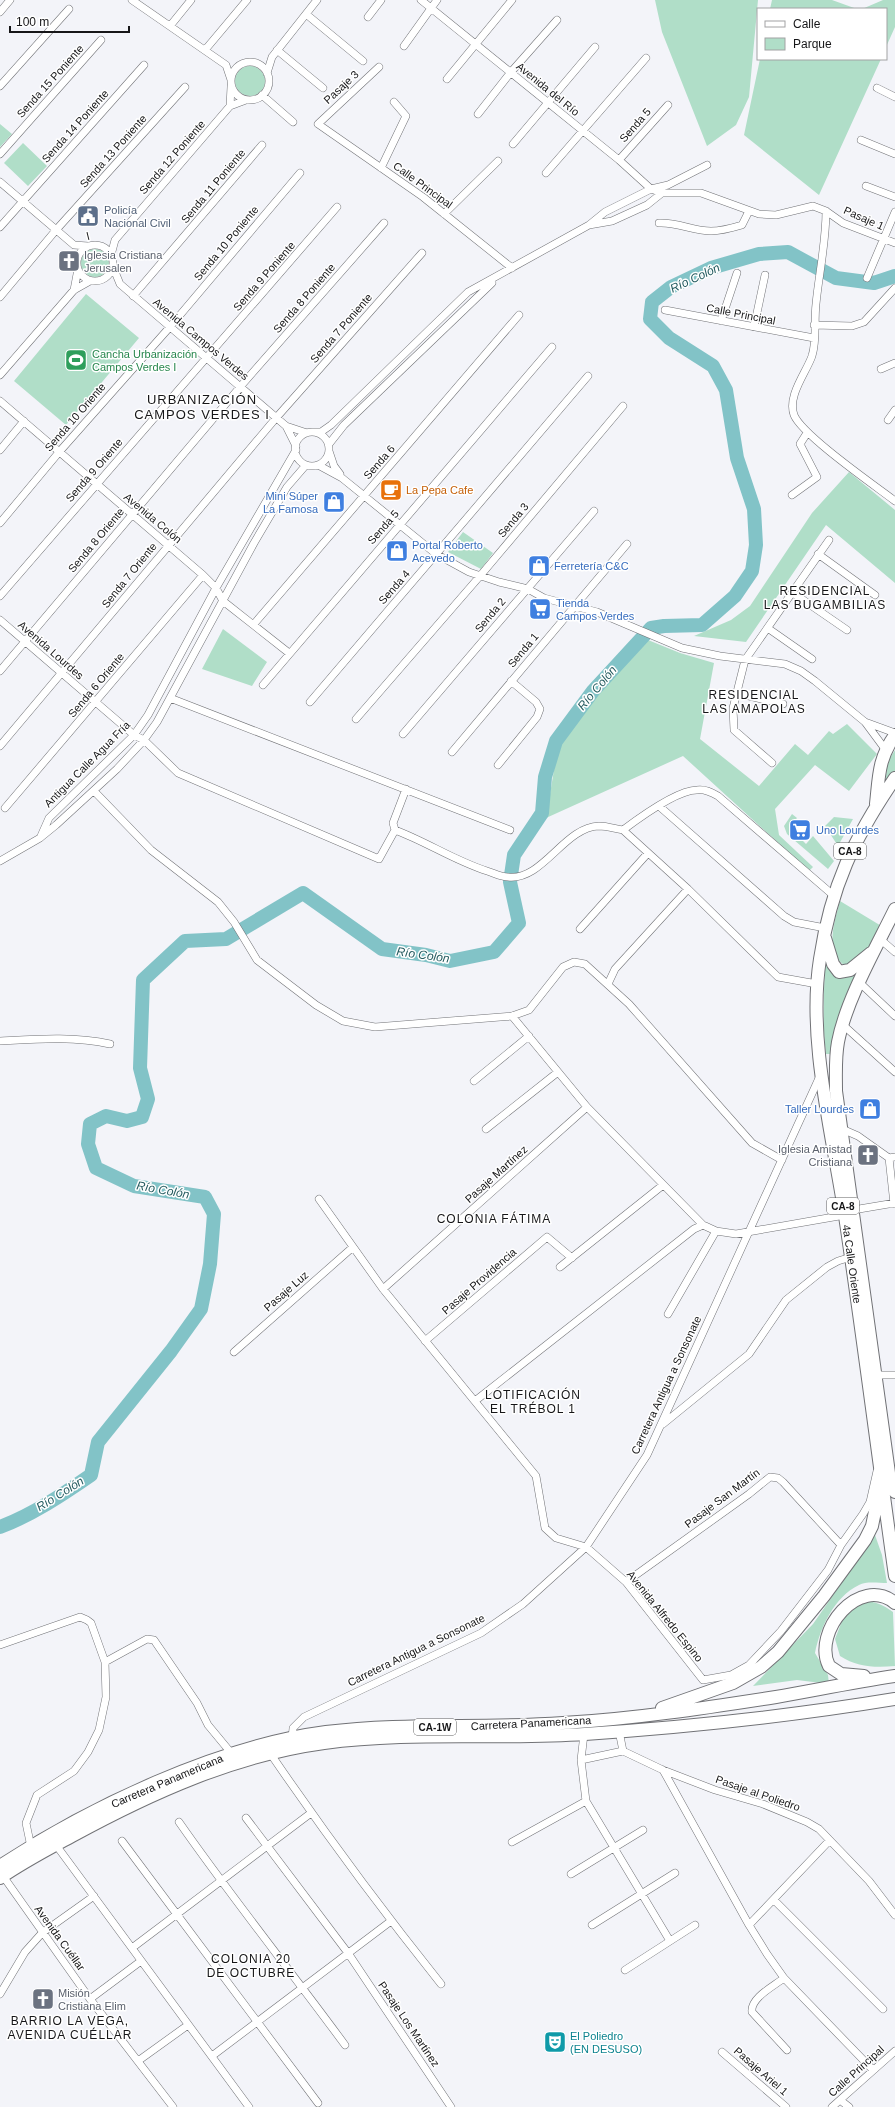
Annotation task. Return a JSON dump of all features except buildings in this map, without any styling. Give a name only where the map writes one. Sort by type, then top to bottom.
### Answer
[{"type":"highway","points":[[875,807],[879,772],[886,749],[895,734]]},
{"type":"highway","name":"4a Calle Oriente","points":[[895,778],[875,807],[853,845],[833,895],[824,930],[817,984],[818,1028],[822,1073],[849,1213],[876,1375],[895,1576]]},
{"type":"highway","name":"4a Calle Oriente","points":[[895,909],[842,1024],[838,1042],[836,1071],[849,1213],[851,1257],[878,1457],[886,1477],[895,1514]]},
{"type":"highway","points":[[824,930],[833,964],[839,972],[845,972],[861,963],[878,944]]},
{"type":"highway","points":[[886,1477],[895,1492]]},
{"type":"highway","points":[[639,1716],[733,1683],[761,1667],[778,1652],[824,1596],[865,1540],[872,1526],[886,1477]]},
{"type":"highway","points":[[893,1676],[849,1676],[835,1671],[829,1666],[826,1660],[825,1644],[836,1620],[854,1600],[869,1596],[885,1598],[895,1603]]},
{"type":"highway","name":"Carretera Panamericana","points":[[1,1873],[31,1847],[135,1792],[198,1766],[232,1754],[292,1739],[323,1733],[368,1728],[563,1723],[639,1716],[776,1697],[893,1676]]},
{"type":"highway","name":"Carretera Panamericana","points":[[1,1873],[128,1807],[188,1780],[211,1771],[270,1753],[323,1743],[375,1738],[584,1734],[619,1731],[756,1719],[827,1710],[895,1699]]},
{"type":"highway","points":[[827,1710],[895,1704]]},
{"type":"street","points":[[170,26],[191,0]]},
{"type":"street","points":[[205,50],[247,0]]},
{"type":"street","points":[[136,1],[226,65],[235,93],[246,100],[257,98],[262,95],[268,85],[267,73],[272,57],[317,0]]},
{"type":"street","points":[[368,17],[381,0]]},
{"type":"street","name":"Avenida del Río","points":[[421,0],[619,160],[651,189],[662,193],[701,193],[749,211],[776,215],[813,206],[826,211]]},
{"type":"street","points":[[404,46],[437,0]]},
{"type":"street","points":[[447,79],[512,0]]},
{"type":"street","points":[[0,12],[5,2]]},
{"type":"street","points":[[0,86],[69,9]]},
{"type":"street","points":[[306,14],[363,61]]},
{"type":"street","points":[[478,114],[511,72],[557,20]]},
{"type":"street","name":"Senda 15 Poniente","points":[[0,154],[102,40]]},
{"type":"street","points":[[513,144],[549,103],[594,47]]},
{"type":"street","points":[[277,50],[323,88]]},
{"type":"street","points":[[226,65],[254,63],[272,57]]},
{"type":"street","points":[[546,173],[646,58]]},
{"type":"street","points":[[230,106],[231,83],[234,71],[246,63]]},
{"type":"street","points":[[254,63],[259,65],[267,73]]},
{"type":"street","name":"Senda 14 Poniente","points":[[0,227],[144,64]]},
{"type":"street","name":"Pasaje 3","points":[[318,124],[379,67]]},
{"type":"street","name":"Senda 13 Poniente","points":[[0,297],[56,230],[185,87]]},
{"type":"street","points":[[877,88],[895,97]]},
{"type":"street","points":[[262,95],[293,122]]},
{"type":"street","name":"Senda 12 Poniente","points":[[111,255],[115,240],[230,106],[246,100]]},
{"type":"street","points":[[381,168],[406,116],[394,102]]},
{"type":"street","name":"Senda 5","points":[[619,160],[668,105]]},
{"type":"street","name":"Calle Principal","points":[[318,124],[444,214],[512,268]]},
{"type":"street","points":[[862,140],[895,154]]},
{"type":"street","name":"Senda 11 Poniente","points":[[133,296],[262,145]]},
{"type":"street","points":[[444,214],[498,160]]},
{"type":"street","points":[[707,166],[668,185],[651,189],[605,212],[589,225],[496,278],[468,292],[331,425],[321,432],[309,433],[300,438],[296,448],[299,459],[306,465],[318,465],[342,478],[449,563],[480,576],[528,589],[544,598],[597,612],[665,643],[682,648],[745,660],[785,664],[801,671],[865,722],[886,749]]},
{"type":"street","name":"Senda 10 Poniente","points":[[169,328],[300,173]]},
{"type":"street","points":[[0,182],[74,245],[78,259],[78,269],[74,290]]},
{"type":"street","points":[[866,186],[895,197]]},
{"type":"street","points":[[589,225],[612,221],[647,205],[662,193]]},
{"type":"street","name":"Senda 9 Poniente","points":[[207,359],[337,207]]},
{"type":"street","points":[[658,223],[667,223],[710,231],[728,229],[742,225],[749,211]]},
{"type":"street","points":[[826,211],[812,354],[793,400],[794,416],[808,433],[895,501]]},
{"type":"street","name":"Pasaje 1","points":[[826,211],[843,222],[895,243]]},
{"type":"street","points":[[867,278],[895,212]]},
{"type":"street","name":"Senda 8 Poniente","points":[[240,387],[384,223]]},
{"type":"street","name":"Senda 12 Poniente","points":[[99,246],[115,240]]},
{"type":"street","points":[[74,245],[88,246]]},
{"type":"street","name":"l","points":[[78,259],[82,251],[88,246],[99,246],[106,249],[111,255]]},
{"type":"street","name":"Senda 7 Poniente","points":[[276,418],[422,253]]},
{"type":"street","points":[[102,280],[109,274],[113,267],[111,255]]},
{"type":"street","name":"Avenida Campos Verdes","points":[[113,267],[120,284],[169,328],[286,426],[309,433]]},
{"type":"street","points":[[78,269],[83,276],[90,281]]},
{"type":"street","points":[[721,321],[737,274]]},
{"type":"street","points":[[754,328],[765,275]]},
{"type":"street","points":[[318,465],[328,457],[329,448],[336,433],[496,278]]},
{"type":"street","points":[[0,375],[74,290],[90,281],[102,280],[120,284]]},
{"type":"street","points":[[814,325],[852,326],[864,322],[895,288]]},
{"type":"street","name":"Calle Principal","points":[[665,310],[754,328],[814,338]]},
{"type":"street","name":"Senda 6","points":[[254,624],[519,315]]},
{"type":"street","name":"Senda 10 Oriente","points":[[0,523],[60,451],[169,328]]},
{"type":"street","name":"Senda 5","points":[[264,685],[289,653],[552,347]]},
{"type":"street","name":"Senda 9 Oriente","points":[[0,596],[96,484],[207,359]]},
{"type":"street","points":[[881,370],[895,364]]},
{"type":"street","name":"Senda 4","points":[[310,702],[588,376]]},
{"type":"street","name":"Senda 8 Oriente","points":[[0,671],[240,387]]},
{"type":"street","name":"Avenida Colón","points":[[0,400],[203,575],[216,588],[223,601],[289,653]]},
{"type":"street","name":"Senda 3","points":[[356,719],[480,576],[623,406]]},
{"type":"street","points":[[888,420],[895,410]]},
{"type":"street","name":"Senda 7 Oriente","points":[[0,746],[62,674],[168,544],[276,418]]},
{"type":"street","points":[[0,450],[24,421]]},
{"type":"street","name":"Avenida Campos Verdes","points":[[286,426],[296,448]]},
{"type":"street","points":[[309,433],[320,434],[329,448],[334,466],[342,478]]},
{"type":"street","points":[[792,496],[817,477],[800,444],[808,433]]},
{"type":"street","name":"Antigua Calle Agua Fría","points":[[40,838],[49,818],[134,735],[148,715],[216,588],[296,448]]},
{"type":"street","name":"Antigua Calle Agua Fría","points":[[40,838],[94,791],[144,740],[170,698],[287,487],[306,465]]},
{"type":"street","name":"Senda 2","points":[[403,734],[594,511]]},
{"type":"street","points":[[772,763],[734,730],[732,717],[736,694],[745,660],[829,540]]},
{"type":"street","name":"Senda 1","points":[[452,752],[627,544]]},
{"type":"street","points":[[818,554],[875,595]]},
{"type":"street","name":"Senda 6 Oriente","points":[[4,808],[203,575]]},
{"type":"street","points":[[793,593],[847,630]]},
{"type":"street","name":"Avenida Lourdes","points":[[0,620],[134,735],[144,740],[178,774],[379,859],[395,830]]},
{"type":"street","points":[[768,628],[812,659]]},
{"type":"street","points":[[498,765],[537,717],[540,709],[536,702],[511,681]]},
{"type":"street","points":[[736,694],[783,704]]},
{"type":"street","points":[[170,698],[510,830]]},
{"type":"street","points":[[865,722],[895,734]]},
{"type":"street","points":[[406,789],[393,823],[395,830],[422,840],[470,866],[508,877],[523,876],[550,857],[569,840],[589,828],[599,826],[623,830],[688,889],[778,977],[817,984]]},
{"type":"street","points":[[623,830],[659,806],[685,792],[697,790],[709,791],[718,796],[833,895]]},
{"type":"street","points":[[94,791],[150,850],[218,902],[234,922],[257,960],[316,1005],[343,1021],[375,1027],[512,1016],[529,1010],[562,967],[574,962],[585,964],[629,1004],[752,1143],[782,1160]]},
{"type":"street","points":[[659,806],[784,916],[794,922],[824,930]]},
{"type":"street","points":[[0,861],[40,838]]},
{"type":"street","points":[[580,929],[648,853]]},
{"type":"street","points":[[608,984],[615,969],[688,889]]},
{"type":"street","points":[[878,944],[895,952]]},
{"type":"street","points":[[860,983],[895,1016]]},
{"type":"street","points":[[512,1016],[587,1107],[703,1225],[716,1231],[747,1234],[894,1204],[892,1158],[858,1136],[842,1129]]},
{"type":"street","points":[[842,1024],[895,1072]]},
{"type":"street","points":[[474,1081],[529,1036]]},
{"type":"street","points":[[0,1041],[58,1038],[89,1040],[110,1044]]},
{"type":"street","points":[[486,1129],[558,1072]]},
{"type":"street","name":"Carretera Antigua a Sonsonate","points":[[292,1739],[294,1728],[304,1717],[481,1633],[523,1604],[586,1547],[647,1456],[747,1234],[822,1073]]},
{"type":"street","name":"Pasaje Martínez","points":[[383,1289],[587,1107]]},
{"type":"street","points":[[560,1267],[663,1185]]},
{"type":"street","points":[[319,1200],[383,1289],[536,1476],[545,1528],[556,1538],[586,1547]]},
{"type":"street","points":[[475,1401],[694,1229],[703,1225]]},
{"type":"street","points":[[668,1314],[716,1231]]},
{"type":"street","name":"Pasaje Providencia","points":[[425,1341],[547,1237],[572,1258]]},
{"type":"street","name":"Pasaje Luz","points":[[234,1352],[353,1247]]},
{"type":"street","points":[[661,1426],[749,1354],[760,1341],[778,1309],[786,1300],[827,1267],[838,1261],[851,1257]]},
{"type":"street","points":[[876,1375],[895,1375]]},
{"type":"street","points":[[841,1545],[870,1502],[876,1479],[878,1457]]},
{"type":"street","name":"Pasaje San Martín","points":[[626,1582],[770,1477],[778,1478],[783,1482],[841,1545]]},
{"type":"street","name":"Avenida Alfredo Espino","points":[[586,1547],[626,1582],[703,1680],[731,1675],[749,1665],[770,1644],[828,1570],[841,1545]]},
{"type":"street","points":[[0,1645],[80,1617],[84,1618],[90,1623],[105,1662],[106,1697],[99,1730],[88,1752],[74,1771],[37,1795],[26,1823],[31,1847]]},
{"type":"street","points":[[105,1662],[147,1639],[154,1640],[197,1703],[208,1725],[232,1754]]},
{"type":"street","points":[[581,1760],[623,1751],[619,1731]]},
{"type":"street","points":[[584,1734],[581,1760],[586,1801],[640,1894],[670,1941]]},
{"type":"street","name":"Pasaje al Poliedro","points":[[623,1751],[664,1770],[715,1790],[763,1804],[807,1822],[819,1829],[829,1841],[870,1881],[895,1915]]},
{"type":"street","points":[[270,1753],[311,1813],[391,1921],[441,1984]]},
{"type":"street","points":[[664,1770],[749,1925],[784,1978],[873,2070]]},
{"type":"street","points":[[512,1842],[586,1801]]},
{"type":"street","points":[[132,1948],[311,1813]]},
{"type":"street","name":"Pasaje Los Martínez","points":[[246,1818],[348,1953],[451,2107]]},
{"type":"street","points":[[179,1822],[220,1881],[302,1986],[345,2045]]},
{"type":"street","points":[[571,1874],[643,1830]]},
{"type":"street","points":[[122,1841],[318,2103]]},
{"type":"street","points":[[749,1925],[829,1841]]},
{"type":"street","points":[[56,1845],[212,2056],[246,2106]]},
{"type":"street","name":"Avenida Cuéllar","points":[[1,1873],[90,1999],[173,2107]]},
{"type":"street","points":[[592,1925],[675,1873]]},
{"type":"street","points":[[0,1994],[24,1952],[42,1933],[94,1896]]},
{"type":"street","points":[[774,1900],[883,2009]]},
{"type":"street","points":[[212,2056],[302,1986],[391,1921]]},
{"type":"street","points":[[624,1970],[695,1925]]},
{"type":"street","points":[[90,1999],[141,1961]]},
{"type":"street","points":[[784,1978],[759,1997],[752,2004],[751,2008],[752,2012],[787,2050]]},
{"type":"street","points":[[138,2061],[188,2025]]},
{"type":"street","name":"Calle Principal","points":[[832,2107],[895,2051]]},
{"type":"street","name":"Pasaje Ariel 1","points":[[722,2052],[786,2107]]},
{"type":"street","points":[[840,2100],[849,2107]]},
{"type":"green space","points":[[655,0],[758,0],[749,97],[736,125],[707,146],[662,32]]},
{"type":"green space","points":[[772,0],[832,0],[854,8],[770,8]]},
{"type":"green space","points":[[883,0],[895,0],[895,27],[887,45],[887,8],[864,8]]},
{"type":"green space","points":[[760,60],[881,60],[819,195],[744,135]]},
{"type":"green space","points":[[250,66],[261,70],[265,81],[261,92],[250,96],[239,92],[235,81],[239,70]]},
{"type":"green space","points":[[0,124],[12,134],[0,147]]},
{"type":"green space","points":[[23,143],[47,166],[28,186],[4,163]]},
{"type":"green space","points":[[95,249],[105,253],[109,263],[105,273],[95,277],[85,273],[81,263],[85,253]]},
{"type":"green space","name":"Cancha Urbanización Campos Verdes I","points":[[86,294],[139,338],[66,425],[14,381]]},
{"type":"green space","points":[[849,472],[895,510],[895,583],[826,525],[746,642],[694,636],[731,620],[750,606],[812,513]]},
{"type":"green space","points":[[463,532],[493,553],[481,569],[448,552]]},
{"type":"green space","points":[[223,629],[267,662],[252,686],[202,669]]},
{"type":"green space","points":[[648,640],[680,653],[714,663],[700,739],[759,786],[795,744],[808,755],[829,731],[833,734],[847,724],[877,754],[849,791],[815,765],[775,809],[779,835],[813,867],[809,871],[683,756],[546,818],[556,758],[561,743],[596,694]]},
{"type":"green space","points":[[895,750],[895,778],[883,798],[888,761]]},
{"type":"green space","name":"Uno Lourdes","points":[[792,814],[797,818],[789,827],[806,844],[813,836],[834,861],[828,869],[787,834],[784,826]]},
{"type":"green space","name":"Uno Lourdes","points":[[834,817],[853,819],[838,846],[825,826]]},
{"type":"green space","points":[[840,901],[883,927],[874,948],[846,966],[839,961],[835,953],[832,936]]},
{"type":"green space","points":[[829,957],[831,967],[863,968],[839,1023],[830,1054],[826,1054],[824,1030],[825,963]]},
{"type":"green space","points":[[875,1535],[882,1555],[887,1583],[869,1583],[859,1585],[850,1590],[835,1605],[820,1634],[815,1653],[828,1675],[829,1684],[797,1680],[753,1686],[813,1624]]},
{"type":"green space","points":[[863,1601],[879,1604],[893,1612],[895,1666],[880,1667],[860,1665],[840,1656],[835,1639],[840,1626],[846,1613]]},
{"type":"waterway","name":"Río Colón","points":[[0,1527],[35,1511],[91,1475],[98,1442],[171,1351],[201,1309],[210,1264],[214,1214],[205,1197],[134,1186],[96,1168],[88,1144],[90,1124],[106,1116],[127,1121],[142,1117],[148,1099],[140,1068],[143,980],[185,941],[226,939],[303,893],[382,949],[426,955],[450,961],[494,952],[519,923],[510,882],[514,855],[542,813],[545,777],[556,741],[593,691],[651,628],[664,626],[702,625],[735,596],[752,571],[756,545],[754,509],[737,458],[726,390],[713,366],[669,338],[650,319],[652,302],[671,287],[711,268],[759,254],[788,252],[836,278],[874,283],[895,276]]},
{"type":"place","name":"Policía Nacional Civil","points":[[88,216]]},
{"type":"place","name":"Iglesia Cristiana Jerusalen","points":[[69,261]]},
{"type":"place","name":"Cancha Urbanización Campos Verdes I","points":[[76,360]]},
{"type":"place","name":"La Pepa Cafe","points":[[391,490]]},
{"type":"place","name":"Mini Súper La Famosa","points":[[334,502]]},
{"type":"place","name":"Portal Roberto Acevedo","points":[[397,551]]},
{"type":"place","name":"Ferretería C&C","points":[[539,566]]},
{"type":"place","name":"Tienda Campos Verdes","points":[[540,609]]},
{"type":"place","name":"Uno Lourdes","points":[[800,830]]},
{"type":"place","name":"Taller Lourdes","points":[[870,1109]]},
{"type":"place","name":"Iglesia Amistad Cristiana","points":[[868,1155]]},
{"type":"place","name":"Misión Cristiana Elim","points":[[43,1999]]},
{"type":"place","name":"El Poliedro (EN DESUSO)","points":[[555,2042]]},
{"type":"district","name":"URBANIZACIÓN CAMPOS VERDES I","points":[[202,406]]},
{"type":"district","name":"RESIDENCIAL LAS BUGAMBILIAS","points":[[825,598]]},
{"type":"district","name":"RESIDENCIAL LAS AMAPOLAS","points":[[754,702]]},
{"type":"district","name":"COLONIA FÁTIMA","points":[[494,1219]]},
{"type":"district","name":"LOTIFICACIÓN EL TRÉBOL 1","points":[[533,1402]]},
{"type":"district","name":"COLONIA 20 DE OCTUBRE","points":[[251,1966]]},
{"type":"district","name":"BARRIO LA VEGA, AVENIDA CUÉLLAR","points":[[70,2028]]}]
